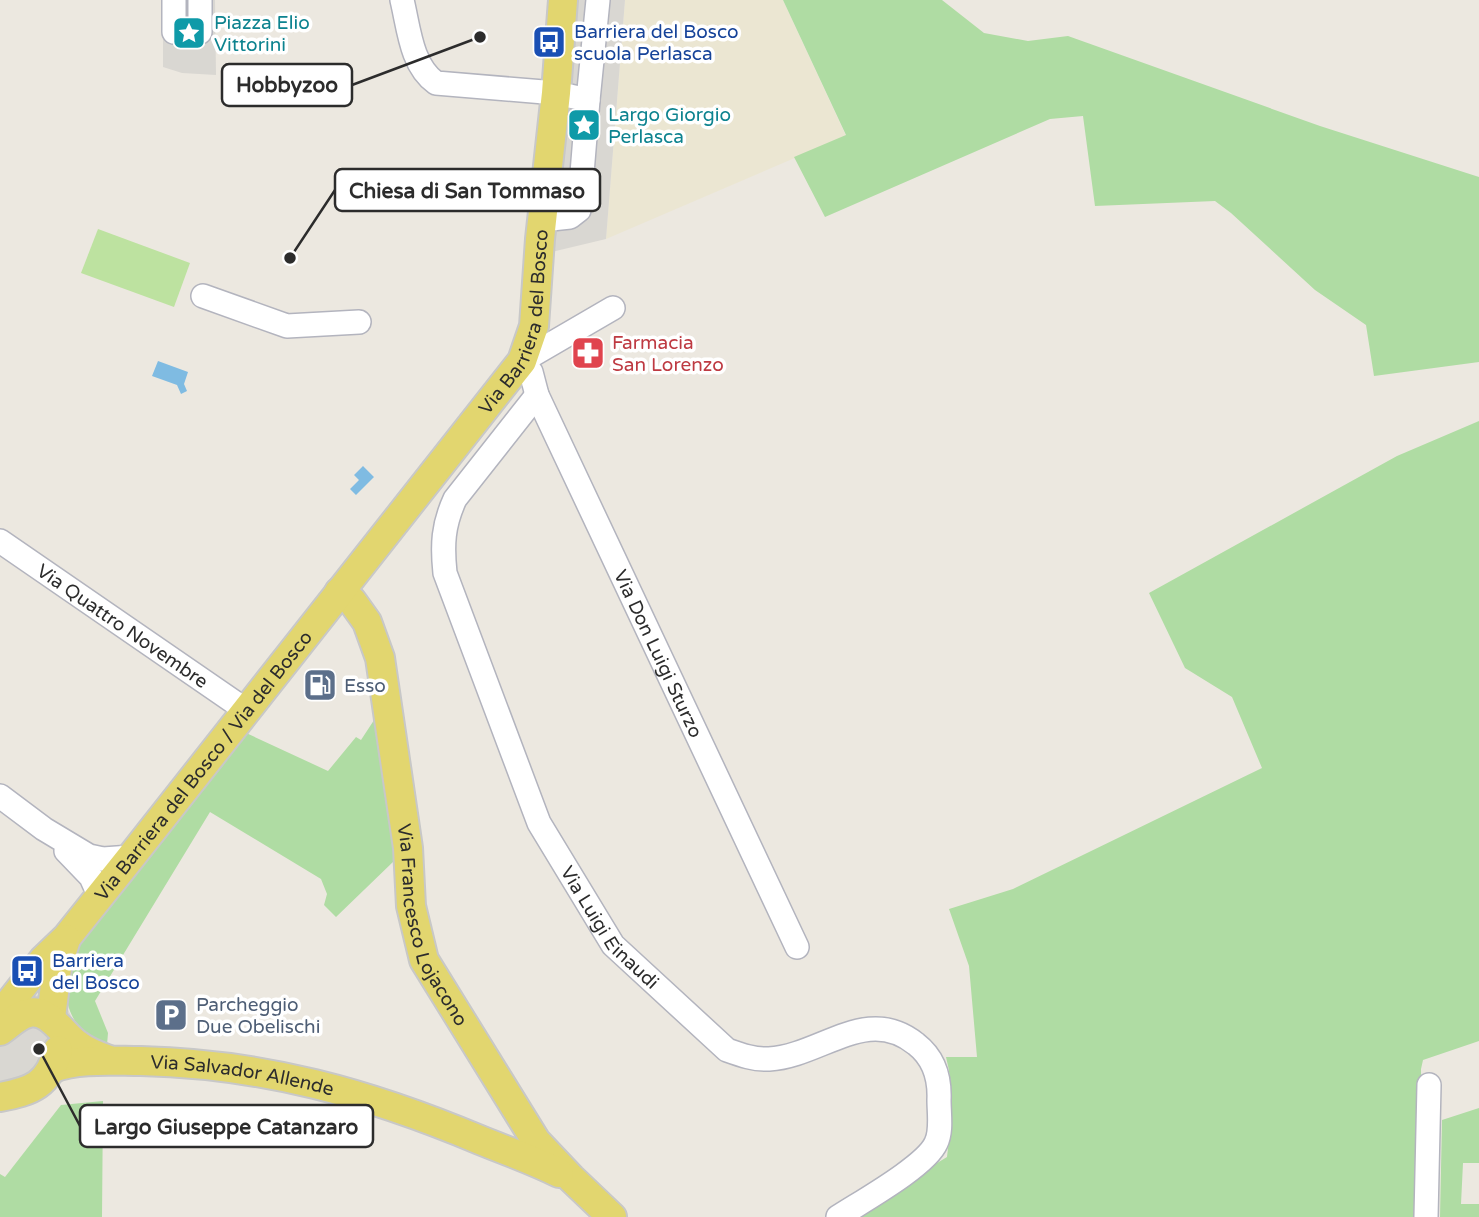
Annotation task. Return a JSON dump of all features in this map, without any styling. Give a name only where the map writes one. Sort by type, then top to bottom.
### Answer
[{"type":"main road","name":"Via Barriera del Bosco","points":[[339,592],[522,361],[534,326],[563,0]]},
{"type":"main road","points":[[365,560],[380,658]]},
{"type":"main road","name":"Via Barriera del Bosco / Via del Bosco","points":[[67,937],[339,592]]},
{"type":"main road","name":"Via Francesco Lojacono","points":[[339,592],[352,601],[363,615],[380,658],[408,848],[411,906],[424,960],[536,1141],[612,1217]]},
{"type":"main road","points":[[0,1015],[44,959],[67,937]]},
{"type":"main road","points":[[0,1097],[30,1090],[45,1080],[52,1068],[58,1050],[53,1022],[57,968],[67,937]]},
{"type":"main road","points":[[0,1031],[32,1012],[41,1013],[76,1045],[111,1060]]},
{"type":"main road","points":[[52,1068],[66,1063],[111,1060]]},
{"type":"main road","name":"Via Salvador Allende","points":[[111,1060],[205,1065],[295,1078],[349,1091],[417,1113],[491,1144]]},
{"type":"main road","points":[[491,1144],[571,1178]]},
{"type":"main road","points":[[491,1144],[560,1189],[593,1217]]},
{"type":"street","points":[[174,0],[174,32],[200,33],[200,0]]},
{"type":"street","points":[[402,0],[419,63],[424,74],[436,83],[556,93],[588,100]]},
{"type":"street","points":[[542,220],[570,217],[579,210],[598,0]]},
{"type":"street","points":[[203,296],[287,326],[359,322]]},
{"type":"street","points":[[522,361],[613,308]]},
{"type":"street","name":"Via Don Luigi Sturzo","points":[[522,361],[531,372],[537,395],[797,947]]},
{"type":"street","name":"Via Luigi Einaudi","points":[[537,395],[455,499],[446,517],[442,542],[445,573],[539,823],[613,945],[727,1050],[747,1057],[768,1059],[792,1055],[867,1028],[884,1028],[906,1036],[922,1049],[935,1066],[940,1091],[936,1144],[924,1159],[838,1217]]},
{"type":"street","name":"Via Quattro Novembre","points":[[0,541],[247,711]]},
{"type":"street","points":[[0,796],[44,829],[89,856],[103,859],[131,857]]},
{"type":"street","points":[[44,829],[91,877],[99,895]]},
{"type":"street","points":[[1426,1217],[1429,1085]]},
{"type":"shaded area","name":"Piazza Elio Vittorini","points":[[163,0],[215,0],[216,75],[182,73],[163,67]]},
{"type":"shaded area","name":"Largo Giorgio Perlasca","points":[[563,0],[625,0],[606,239],[539,255]]},
{"type":"shaded area","points":[[625,0],[783,0],[846,136],[606,239]]},
{"type":"shaded area","points":[[40,995],[66,1005],[71,1016],[74,1026],[71,1075],[39,1100],[0,1109],[0,1023],[31,996]]},
{"type":"green space","points":[[783,0],[942,0],[984,33],[1028,41],[1068,36],[1320,126],[1479,177],[1479,362],[1374,376],[1366,325],[1315,290],[1215,201],[1095,206],[1083,116],[1050,119],[825,217],[794,157],[846,135]]},
{"type":"green space","points":[[98,229],[190,263],[174,307],[81,273]]},
{"type":"green space","points":[[1479,421],[1479,1041],[1423,1060],[1422,1217],[848,1217],[947,1157],[951,1095],[946,1057],[977,1057],[969,966],[949,909],[1013,889],[1262,768],[1232,697],[1185,668],[1149,593],[1397,456]]},
{"type":"green space","points":[[380,711],[394,861],[336,917],[324,905],[327,894],[321,879],[210,812],[95,1001],[108,1033],[107,1045],[85,1033],[72,1015],[66,992],[69,967],[81,941],[244,732],[328,771],[356,737],[361,740]]},
{"type":"green space","points":[[103,1101],[102,1217],[0,1217],[0,1174],[5,1177],[61,1105]]},
{"type":"green space","points":[[1479,1108],[1479,1163],[1463,1163],[1461,1204],[1479,1204],[1479,1217],[1440,1217],[1442,1120]]},
{"type":"water","points":[[158,361],[188,372],[184,384],[187,391],[181,394],[177,385],[152,376]]},
{"type":"water","points":[[363,466],[374,477],[356,495],[350,489],[359,480],[354,475]]},
{"type":"place","name":"Piazza Elio Vittorini","points":[[189,33]]},
{"type":"place","name":"Hobbyzoo","points":[[480,37]]},
{"type":"place","name":"Barriera del Bosco scuola Perlasca","points":[[549,42]]},
{"type":"place","name":"Largo Giorgio Perlasca","points":[[584,125]]},
{"type":"place","name":"Chiesa di San Tommaso","points":[[290,258]]},
{"type":"place","name":"Farmacia San Lorenzo","points":[[588,353]]},
{"type":"place","name":"Esso","points":[[320,685]]},
{"type":"place","name":"Barriera del Bosco","points":[[27,971]]},
{"type":"place","name":"Parcheggio Due Obelischi","points":[[171,1015]]},
{"type":"place","name":"Largo Giuseppe Catanzaro","points":[[39,1049]]}]
